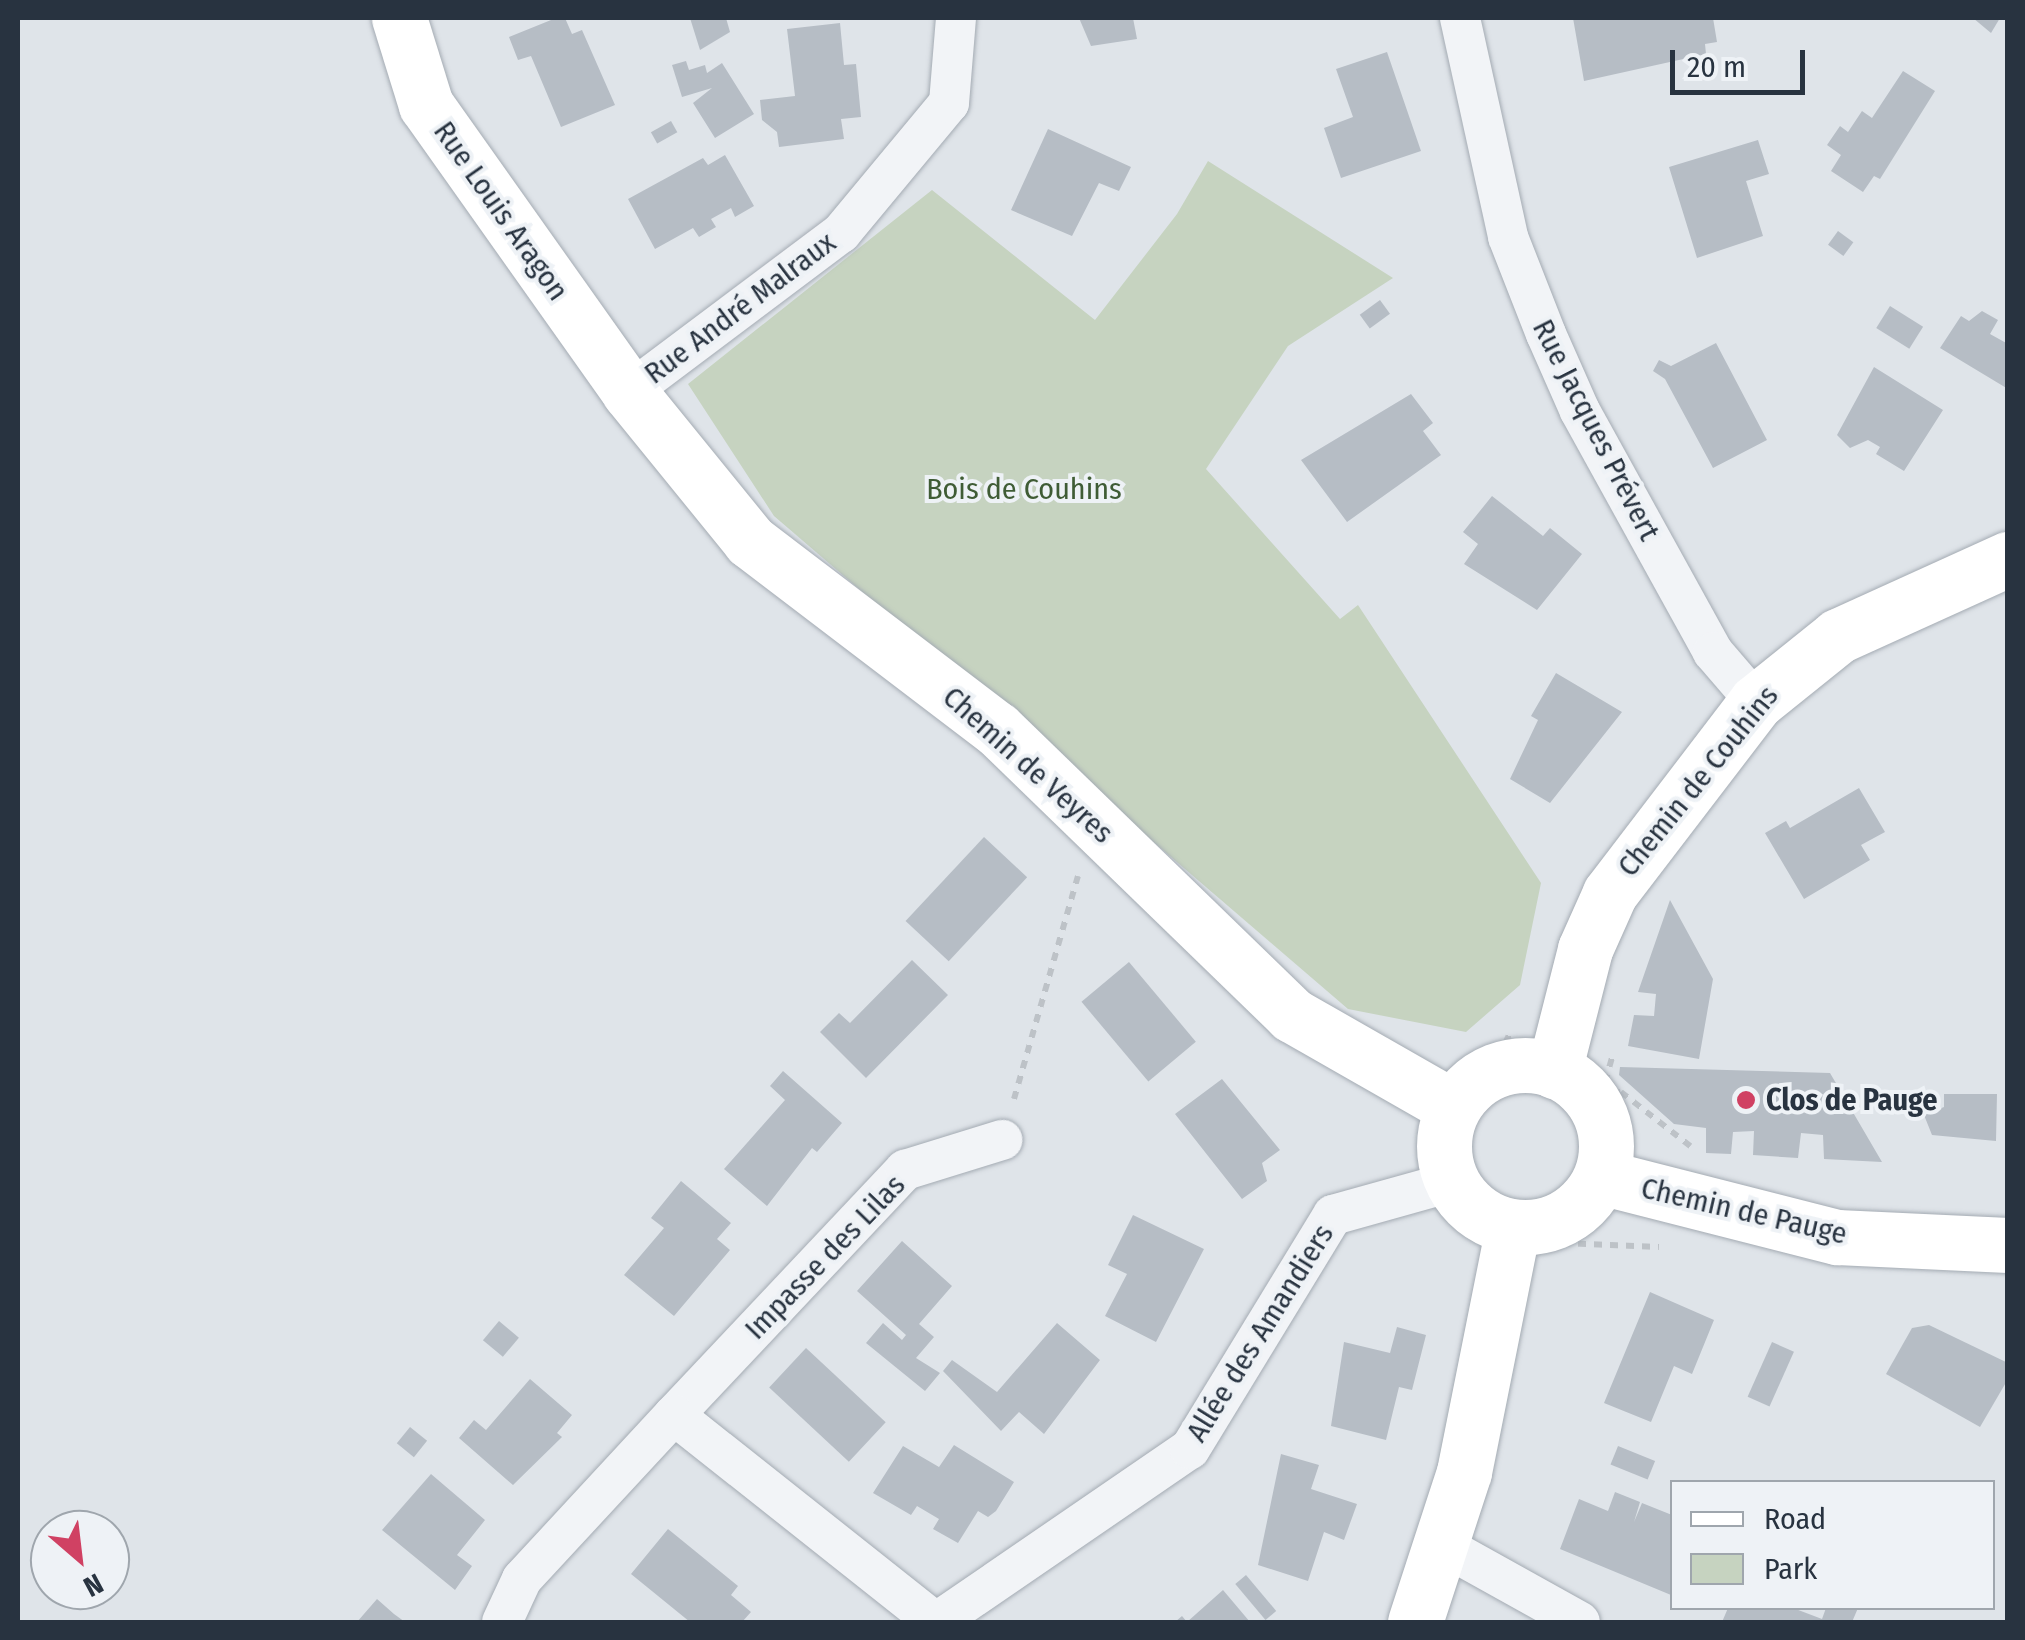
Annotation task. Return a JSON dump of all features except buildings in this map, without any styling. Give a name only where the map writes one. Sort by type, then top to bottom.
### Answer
[{"type":"street","name":"Rue Louis Aragon","points":[[399,18],[426,105],[628,392]]},
{"type":"street","name":"Rue André Malraux","points":[[628,392],[841,233],[948,103],[956,18]]},
{"type":"street","name":"Rue Jacques Prévert","points":[[1460,18],[1508,237],[1546,334],[1580,411],[1713,652],[1756,702]]},
{"type":"street","name":"Chemin de Veyres","points":[[628,392],[750,541],[997,728],[1292,1015],[1454,1107]]},
{"type":"street","name":"Chemin de Couhins","points":[[1573,1085],[1585,949],[1610,893],[1756,702],[1838,636],[2008,559]]},
{"type":"street","points":[[1512,1066],[1573,1085],[1606,1136],[1601,1177],[1566,1217],[1540,1227],[1513,1227],[1467,1204],[1452,1182],[1444,1144],[1454,1107],[1492,1072],[1512,1066]]},
{"type":"street","name":"Impasse des Lilas","points":[[674,1415],[905,1170],[1002,1140]]},
{"type":"street","name":"Chemin de Pauge","points":[[1601,1177],[1837,1236],[2008,1245]]},
{"type":"street","name":"Allée des Amandiers","points":[[674,1415],[936,1622],[1190,1449],[1333,1215],[1452,1182]]},
{"type":"street","points":[[1415,1622],[1464,1472],[1513,1227]]},
{"type":"street","points":[[502,1622],[522,1579],[674,1415]]},
{"type":"street","points":[[1440,1544],[1580,1622]]},
{"type":"path","points":[[1002,1140],[1093,822]]},
{"type":"path","points":[[1573,1085],[1612,1074],[1614,1036]]},
{"type":"path","points":[[1573,1085],[1621,1092],[1700,1160]]},
{"type":"green space","name":"Bois de Couhins","points":[[1208,161],[1393,278],[1288,346],[1206,469],[1340,619],[1358,605],[1541,883],[1520,985],[1466,1032],[1348,1009],[774,516],[688,384],[932,190],[1095,320],[1177,214]]},
{"type":"place","name":"Clos de Pauge","points":[[1746,1100]]}]
